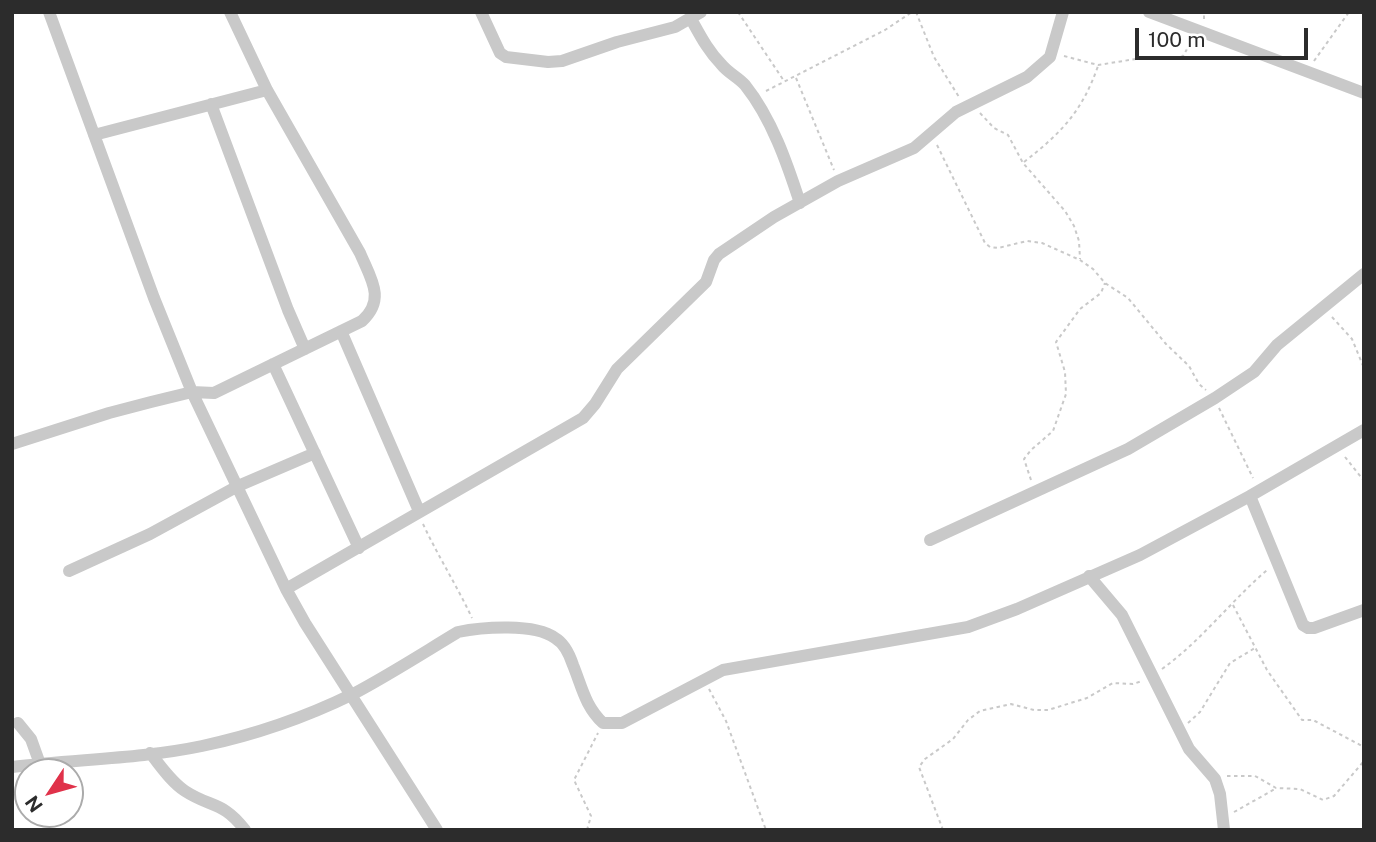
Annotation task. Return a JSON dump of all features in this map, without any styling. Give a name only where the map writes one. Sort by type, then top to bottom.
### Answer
[{"type":"street","points":[[49,12],[154,298],[192,392],[286,589],[325,657],[437,830]]},
{"type":"street","points":[[12,444],[109,413],[192,392],[214,393],[362,321],[373,311],[376,300],[372,281],[344,224],[267,90],[230,12]]},
{"type":"street","points":[[481,12],[500,53],[506,57],[548,61],[578,57],[617,42],[675,27],[696,15],[721,65],[743,83],[754,97],[778,144],[800,203]]},
{"type":"street","points":[[286,589],[583,418],[617,369],[706,282],[719,254],[774,217],[838,181],[914,148],[947,118],[1027,77],[1042,66],[1053,51],[1063,12]]},
{"type":"street","points":[[1149,12],[1364,93]]},
{"type":"street","points":[[94,135],[267,90]]},
{"type":"street","points":[[211,104],[305,349]]},
{"type":"street","points":[[930,540],[1128,449],[1215,398],[1254,372],[1276,345],[1364,274]]},
{"type":"street","points":[[341,331],[419,511]]},
{"type":"street","points":[[273,364],[359,548]]},
{"type":"street","points":[[84,761],[201,746],[253,733],[350,695],[458,632],[478,628],[544,631],[558,639],[573,664],[587,705],[603,723],[622,723],[723,670],[968,627],[1017,608],[1140,555],[1254,494],[1364,430]]},
{"type":"street","points":[[69,571],[150,534],[238,486],[315,453]]},
{"type":"street","points":[[1254,494],[1275,563],[1303,625],[1308,628],[1364,610]]},
{"type":"street","points":[[1089,576],[1122,615],[1189,749],[1215,779],[1220,794],[1223,825]]},
{"type":"street","points":[[18,723],[31,739],[38,758]]},
{"type":"street","points":[[150,753],[181,789],[199,799],[218,804],[230,812],[246,830]]},
{"type":"path","points":[[738,12],[785,82]]},
{"type":"path","points":[[754,97],[885,30],[914,12],[934,58],[968,105],[994,128],[1008,135],[1023,163],[1057,199],[1074,226],[1079,241],[1080,260]]},
{"type":"path","points":[[1307,71],[1349,12]]},
{"type":"path","points":[[1053,51],[1081,62],[1098,65],[1142,58],[1180,58],[1195,31]]},
{"type":"path","points":[[1023,163],[1073,118],[1098,65]]},
{"type":"path","points":[[795,76],[838,181]]},
{"type":"path","points":[[931,135],[985,243],[990,247],[1027,241],[1042,243],[1080,260],[1105,283],[1128,298],[1166,344],[1189,366],[1199,384],[1215,398],[1254,494]]},
{"type":"path","points":[[1036,491],[1024,459],[1053,431],[1066,394],[1065,372],[1056,342],[1080,309],[1101,293],[1105,283]]},
{"type":"path","points":[[1327,303],[1336,323],[1352,339],[1364,368]]},
{"type":"path","points":[[1336,446],[1364,481]]},
{"type":"path","points":[[419,511],[440,559],[462,594],[478,628]]},
{"type":"path","points":[[943,830],[919,767],[925,759],[953,739],[974,714],[1011,704],[1034,710],[1048,710],[1087,698],[1113,683],[1133,684],[1153,675],[1193,645],[1244,590],[1275,563]]},
{"type":"path","points":[[1233,604],[1280,692],[1303,720],[1316,721],[1364,747]]},
{"type":"path","points":[[1180,732],[1200,712],[1230,663],[1256,648]]},
{"type":"path","points":[[704,679],[726,721],[766,830]]},
{"type":"path","points":[[587,830],[591,816],[573,780],[603,723]]},
{"type":"path","points":[[1215,779],[1255,776],[1276,788],[1300,789],[1317,798],[1328,799],[1340,791],[1364,761]]},
{"type":"path","points":[[1223,825],[1276,788]]}]
